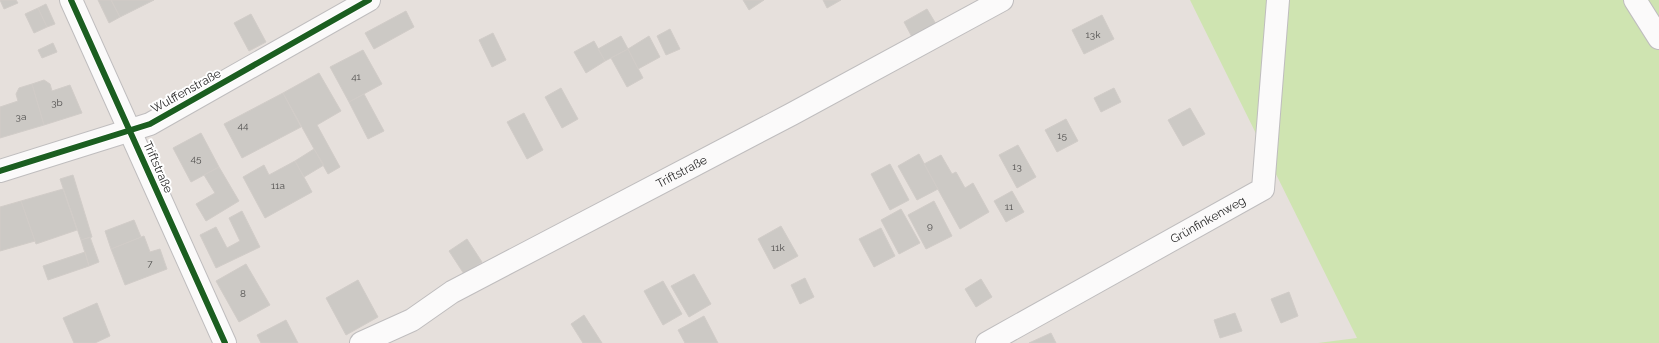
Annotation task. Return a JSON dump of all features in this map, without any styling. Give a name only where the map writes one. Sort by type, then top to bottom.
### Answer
[{"type":"street","name":"Triftstraße","points":[[71,0],[225,343]]},
{"type":"street","name":"Wulffenstraße","points":[[0,171],[150,124],[369,0]]},
{"type":"street","name":"Triftstraße","points":[[361,343],[412,320],[452,292],[792,114],[1002,0]]},
{"type":"street","name":"Grünfinkenweg","points":[[987,343],[1263,189],[1278,0]]},
{"type":"street","points":[[1635,0],[1659,38]]},
{"type":"green space","points":[[1190,0],[1659,0],[1659,343],[1318,343],[1357,338]]},
{"type":"building","points":[[0,0],[16,0],[18,3],[4,9]]},
{"type":"building","points":[[98,0],[111,0],[120,17],[109,23]]},
{"type":"building","points":[[111,0],[154,0],[120,17]]},
{"type":"building","points":[[743,0],[764,0],[749,10]]},
{"type":"building","points":[[823,0],[841,0],[827,8]]},
{"type":"building","points":[[46,4],[55,24],[47,27],[38,8]]},
{"type":"building","points":[[38,8],[47,27],[34,33],[25,14]]},
{"type":"building","points":[[927,9],[936,24],[912,37],[904,22]]},
{"type":"building","points":[[406,11],[414,27],[374,49],[365,33]]},
{"type":"building","points":[[251,14],[266,42],[249,51],[234,23]]},
{"type":"building","points":[[1102,15],[1114,39],[1084,54],[1072,30]]},
{"type":"building","points":[[670,29],[680,49],[666,55],[657,36]]},
{"type":"building","points":[[493,33],[506,60],[492,67],[479,40]]},
{"type":"building","points":[[621,36],[628,49],[605,61],[598,49]]},
{"type":"building","points":[[649,36],[660,57],[638,69],[628,49]]},
{"type":"building","points":[[594,41],[605,61],[586,73],[574,52]]},
{"type":"building","points":[[53,43],[57,52],[42,58],[38,50]]},
{"type":"building","points":[[628,49],[643,78],[627,87],[611,58]]},
{"type":"building","points":[[363,50],[382,84],[349,102],[330,67]]},
{"type":"building","points":[[319,73],[341,111],[317,125],[340,167],[328,174],[283,93]]},
{"type":"building","points":[[44,80],[50,84],[52,91],[70,85],[82,113],[44,125],[32,84]]},
{"type":"building","points":[[32,84],[44,125],[0,138],[0,107],[18,101],[16,94],[19,88]]},
{"type":"building","points":[[561,88],[578,119],[562,128],[545,97]]},
{"type":"building","points":[[1114,88],[1121,102],[1101,112],[1094,98]]},
{"type":"building","points":[[283,93],[301,127],[242,158],[224,124]]},
{"type":"building","points":[[364,94],[384,131],[368,139],[349,102]]},
{"type":"building","points":[[1190,108],[1205,134],[1183,146],[1168,120]]},
{"type":"building","points":[[524,113],[543,150],[527,159],[507,122]]},
{"type":"building","points":[[1066,119],[1078,141],[1057,152],[1045,130]]},
{"type":"building","points":[[201,133],[219,167],[191,182],[173,148]]},
{"type":"building","points":[[1018,145],[1036,177],[1017,188],[999,155]]},
{"type":"building","points":[[314,149],[324,165],[304,177],[295,161]]},
{"type":"building","points":[[919,154],[938,189],[917,200],[898,166]]},
{"type":"building","points":[[941,155],[952,174],[956,172],[965,188],[973,183],[989,212],[960,229],[924,164]]},
{"type":"building","points":[[295,161],[312,192],[265,218],[243,177],[264,165],[269,175]]},
{"type":"building","points":[[890,164],[909,200],[890,210],[871,174]]},
{"type":"building","points":[[219,167],[239,201],[206,221],[196,204],[215,193],[204,175]]},
{"type":"building","points":[[73,175],[92,237],[81,240],[60,179]]},
{"type":"building","points":[[63,189],[77,230],[36,244],[21,201]]},
{"type":"building","points":[[1012,191],[1024,212],[1006,222],[994,201]]},
{"type":"building","points":[[21,201],[35,241],[0,251],[0,207]]},
{"type":"building","points":[[934,201],[952,236],[926,249],[908,215]]},
{"type":"building","points":[[901,209],[920,243],[899,254],[881,220]]},
{"type":"building","points":[[242,211],[260,247],[216,268],[200,235],[216,227],[227,248],[240,241],[229,218]]},
{"type":"building","points":[[134,220],[141,237],[111,249],[105,231]]},
{"type":"building","points":[[781,226],[798,256],[774,269],[758,239]]},
{"type":"building","points":[[881,228],[895,256],[874,267],[859,239]]},
{"type":"building","points":[[144,236],[150,252],[160,249],[167,269],[125,285],[111,249]]},
{"type":"building","points":[[90,237],[99,262],[89,266],[81,240]]},
{"type":"building","points":[[467,239],[482,262],[464,274],[449,251]]},
{"type":"building","points":[[85,252],[89,266],[48,280],[43,266]]},
{"type":"building","points":[[246,264],[270,305],[239,322],[216,281]]},
{"type":"building","points":[[694,274],[711,304],[689,317],[671,286]]},
{"type":"building","points":[[805,278],[814,297],[800,304],[791,285]]},
{"type":"building","points":[[981,279],[992,297],[976,307],[965,289]]},
{"type":"building","points":[[358,280],[378,317],[346,335],[326,298]]},
{"type":"building","points":[[663,281],[682,314],[663,325],[644,291]]},
{"type":"building","points":[[1289,292],[1298,316],[1281,323],[1271,299]]},
{"type":"building","points":[[97,303],[110,336],[95,343],[74,343],[63,318]]},
{"type":"building","points":[[1235,313],[1242,331],[1220,338],[1214,320]]},
{"type":"building","points":[[584,315],[602,343],[583,343],[571,324]]},
{"type":"building","points":[[704,316],[718,343],[685,343],[678,330]]},
{"type":"building","points":[[286,320],[298,343],[261,343],[257,335]]},
{"type":"building","points":[[1051,333],[1056,343],[1029,343]]},
{"type":"cycle path","points":[[71,0],[225,343]]},
{"type":"cycle path","points":[[0,171],[150,124],[369,0]]}]
